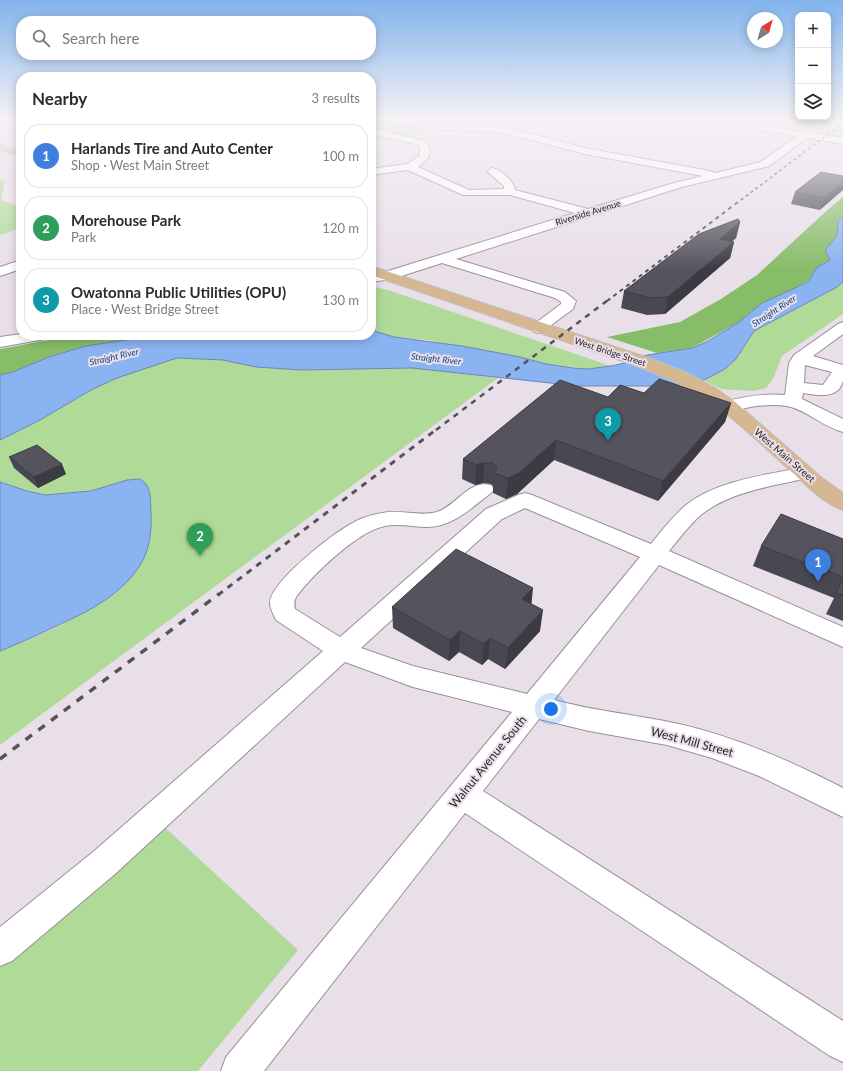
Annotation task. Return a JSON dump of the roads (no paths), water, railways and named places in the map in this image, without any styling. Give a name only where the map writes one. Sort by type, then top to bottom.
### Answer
[{"type":"main road","name":"West Bridge Street","points":[[376,272],[666,371],[709,392],[729,406]]},
{"type":"main road","name":"West Main Street","points":[[729,406],[805,473],[843,503]]},
{"type":"street","points":[[376,171],[386,170]]},
{"type":"street","points":[[415,170],[467,193],[510,192],[588,213]]},
{"type":"street","points":[[693,170],[715,175]]},
{"type":"street","name":"Riverside Avenue","points":[[376,277],[387,276],[678,185],[735,170]]},
{"type":"street","points":[[492,171],[509,185],[510,192]]},
{"type":"street","points":[[442,259],[560,296],[569,301],[568,306],[538,328]]},
{"type":"street","points":[[0,272],[16,266]]},
{"type":"street","points":[[793,395],[795,367],[800,358],[843,327]]},
{"type":"street","points":[[0,342],[16,339]]},
{"type":"street","points":[[729,406],[746,402],[769,400],[823,391],[829,389],[843,370],[800,358]]},
{"type":"street","points":[[793,395],[843,426]]},
{"type":"street","name":"Walnut Avenue South","points":[[240,1071],[680,523],[694,509],[713,498],[735,489],[805,473]]},
{"type":"street","name":"West Mill Street","points":[[484,489],[457,509],[441,518],[387,519],[371,523],[356,530],[316,562],[294,583],[285,594],[282,602],[285,614],[342,649],[383,667],[442,686],[590,720],[644,729],[692,740],[744,757],[816,788],[843,803]]},
{"type":"street","points":[[0,948],[104,863],[494,514],[525,500],[654,554],[843,638]]},
{"type":"street","points":[[462,794],[843,1043]]},
{"type":"water","name":"Straight River","points":[[843,217],[843,282],[837,287],[754,331],[736,359],[725,369],[704,380],[673,386],[578,386],[412,368],[302,370],[256,367],[223,360],[177,358],[117,378],[91,390],[40,420],[0,440],[0,375],[13,372],[49,357],[86,346],[126,340],[376,340],[376,332],[394,337],[462,346],[520,357],[546,364],[588,369],[634,361],[641,356],[693,348],[708,341],[739,322],[762,303],[809,281],[816,268],[830,260],[825,250],[837,236],[838,221]]},
{"type":"water","points":[[140,479],[149,490],[151,528],[145,555],[139,567],[121,588],[99,604],[38,635],[0,651],[0,482],[45,495],[91,491],[127,480]]},
{"type":"railway","points":[[741,200],[781,170]]},
{"type":"railway","points":[[607,301],[742,199]]},
{"type":"railway","points":[[436,430],[608,300]]},
{"type":"railway","points":[[218,595],[437,429]]},
{"type":"railway","points":[[0,759],[219,594]]},
{"type":"place","name":"Owatonna Public Utilities (OPU)","points":[[608,441]]},
{"type":"place","name":"Morehouse Park","points":[[200,556]]},
{"type":"place","name":"Harlands Tire and Auto Center","points":[[818,582]]}]
